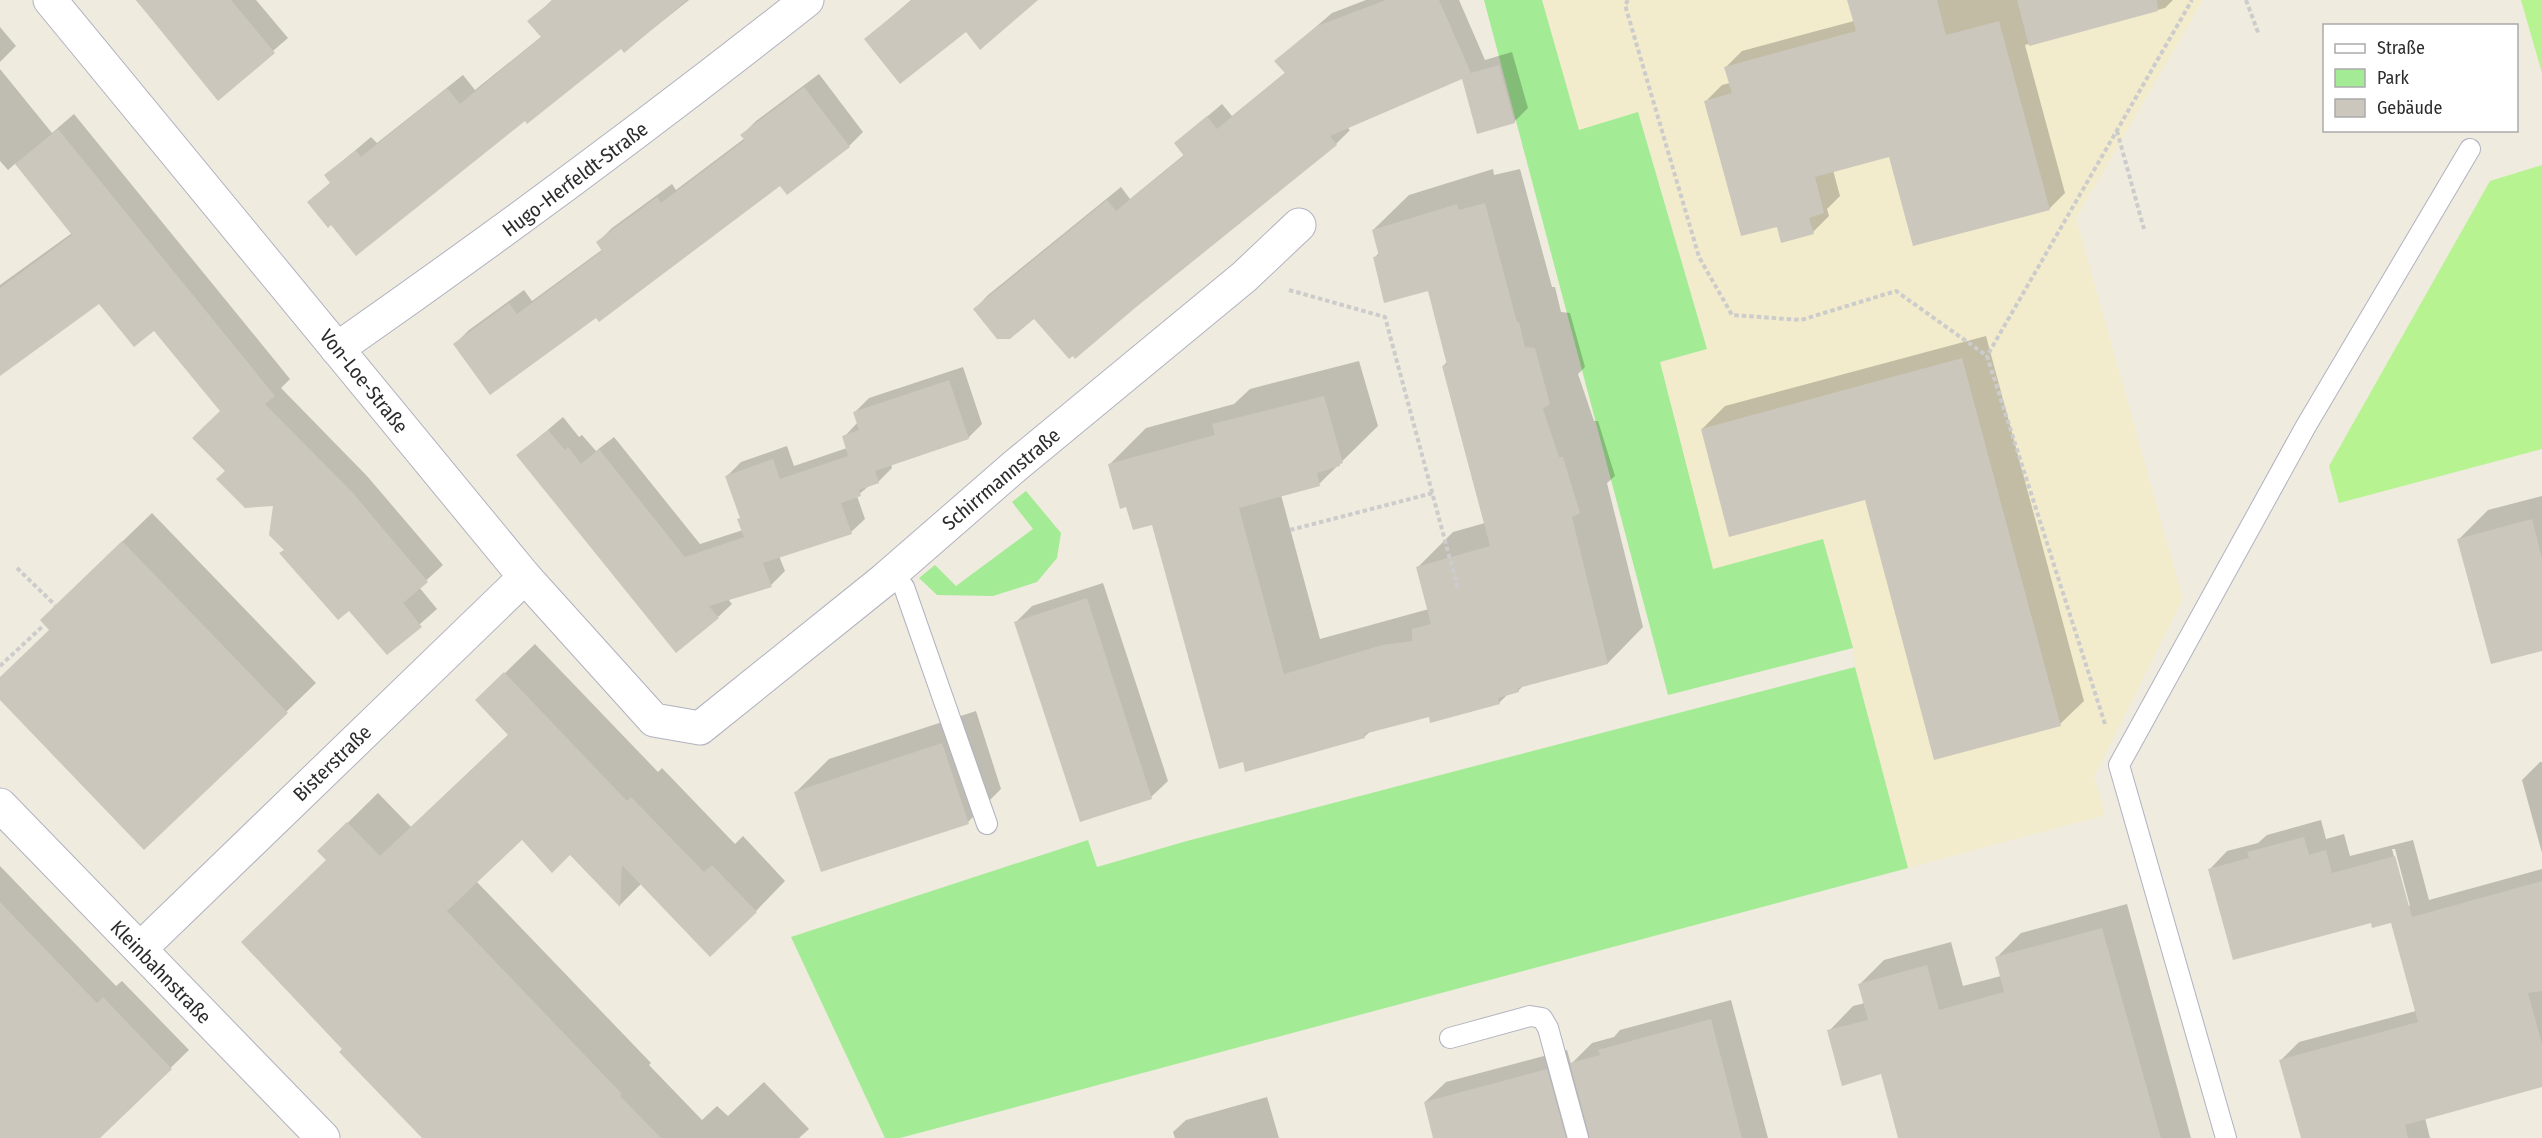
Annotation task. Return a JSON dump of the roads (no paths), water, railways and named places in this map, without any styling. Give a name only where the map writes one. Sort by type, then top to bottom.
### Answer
[{"type":"street","name":"Von-Loe-Straße","points":[[50,0],[525,578],[654,720],[700,728]]},
{"type":"street","name":"Hugo-Herfeldt-Straße","points":[[337,349],[499,236],[807,0]]},
{"type":"street","name":"Schirrmannstraße","points":[[700,728],[884,580],[1015,466],[1244,277],[1299,225]]},
{"type":"street","name":"Bisterstraße","points":[[140,950],[525,578]]},
{"type":"street","name":"Kleinbahnstraße","points":[[0,805],[323,1138]]},
{"type":"lane","points":[[2226,1138],[2119,765],[2306,426],[2470,149]]},
{"type":"lane","points":[[904,587],[987,824]]},
{"type":"lane","points":[[1450,1038],[1530,1016],[1542,1018],[1548,1028],[1578,1138]]}]
